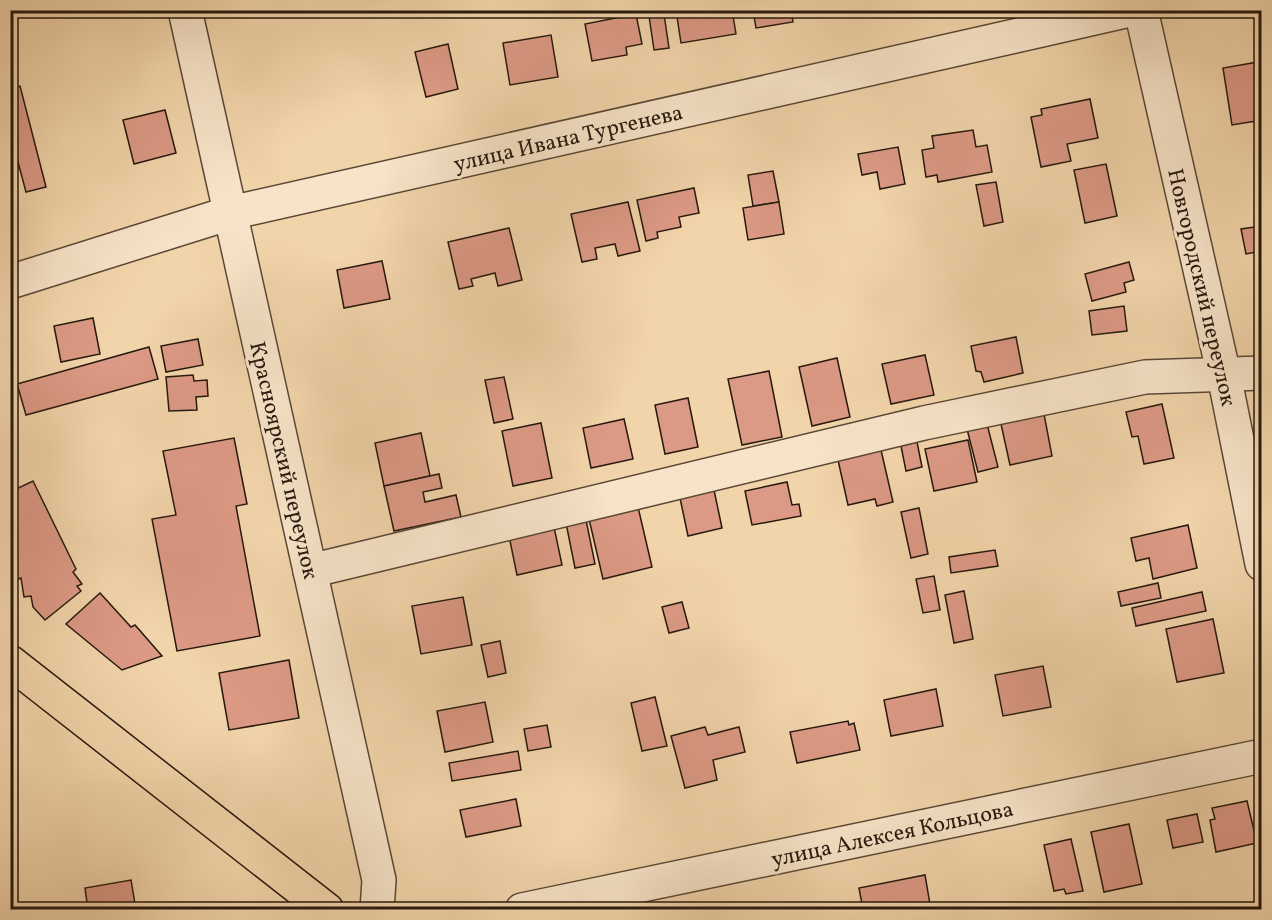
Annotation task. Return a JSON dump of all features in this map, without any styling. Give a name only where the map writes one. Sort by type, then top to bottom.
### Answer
[{"type":"main road","points":[[10,662],[327,909]]},
{"type":"street","name":"Красноярский переулок","points":[[185,10],[379,880],[377,909]]},
{"type":"street","name":"улица Ивана Тургенева","points":[[10,282],[230,213],[1130,10]]},
{"type":"street","name":"Новгородский переулок","points":[[1141,10],[1224,375],[1262,564]]},
{"type":"street","points":[[310,570],[936,421],[1145,376],[1262,373]]},
{"type":"street","name":"улица Алексея Кольцова","points":[[522,909],[1262,756]]},
{"type":"building","points":[[439,10],[469,10],[469,15],[440,17]]},
{"type":"building","points":[[676,10],[732,10],[736,34],[681,43]]},
{"type":"building","points":[[753,10],[791,10],[793,22],[756,28]]},
{"type":"building","points":[[636,14],[642,44],[626,47],[627,55],[592,61],[585,24]]},
{"type":"building","points":[[664,14],[669,48],[654,50],[649,16]]},
{"type":"building","points":[[551,35],[558,77],[510,85],[503,43]]},
{"type":"building","points":[[448,44],[458,89],[426,97],[415,52]]},
{"type":"building","points":[[1258,62],[1262,120],[1232,125],[1223,68]]},
{"type":"building","points":[[20,86],[46,187],[26,192],[10,132],[10,88]]},
{"type":"building","points":[[1090,99],[1098,138],[1067,144],[1071,161],[1041,167],[1031,117],[1042,115],[1041,109]]},
{"type":"building","points":[[165,110],[176,153],[134,164],[123,120]]},
{"type":"building","points":[[973,130],[976,147],[987,145],[992,172],[938,182],[937,175],[926,177],[922,150],[934,148],[932,136]]},
{"type":"building","points":[[898,147],[905,184],[880,189],[877,172],[862,175],[858,154]]},
{"type":"building","points":[[1106,164],[1117,216],[1085,223],[1074,170]]},
{"type":"building","points":[[773,171],[779,202],[753,206],[748,175]]},
{"type":"building","points":[[996,182],[1003,222],[984,226],[976,185]]},
{"type":"building","points":[[694,188],[699,213],[679,217],[681,227],[657,232],[658,238],[646,241],[637,200]]},
{"type":"building","points":[[628,202],[640,251],[618,256],[615,244],[595,248],[597,259],[582,262],[571,214]]},
{"type":"building","points":[[779,202],[784,234],[748,240],[743,208]]},
{"type":"building","points":[[1262,226],[1262,251],[1246,254],[1241,229]]},
{"type":"building","points":[[509,228],[522,280],[498,286],[495,273],[471,279],[473,286],[459,289],[448,242]]},
{"type":"building","points":[[382,261],[390,299],[344,308],[337,270]]},
{"type":"building","points":[[1129,262],[1134,280],[1124,283],[1126,292],[1092,301],[1085,274]]},
{"type":"building","points":[[1124,306],[1127,331],[1092,335],[1089,311]]},
{"type":"building","points":[[93,318],[100,354],[61,362],[54,326]]},
{"type":"building","points":[[1016,337],[1023,373],[984,382],[981,372],[976,371],[971,346]]},
{"type":"building","points":[[198,339],[203,365],[166,372],[161,346]]},
{"type":"building","points":[[149,347],[158,379],[26,415],[17,384]]},
{"type":"building","points":[[925,355],[934,395],[891,404],[882,364]]},
{"type":"building","points":[[837,358],[850,417],[812,426],[799,367]]},
{"type":"building","points":[[769,371],[782,437],[742,445],[728,379]]},
{"type":"building","points":[[193,375],[194,381],[207,380],[208,396],[196,397],[197,410],[169,411],[166,377]]},
{"type":"building","points":[[504,377],[513,419],[494,423],[485,380]]},
{"type":"building","points":[[688,398],[698,447],[665,454],[655,405]]},
{"type":"building","points":[[1162,404],[1174,458],[1144,464],[1138,436],[1132,437],[1126,412]]},
{"type":"building","points":[[1044,414],[1052,456],[1010,465],[1001,424]]},
{"type":"building","points":[[624,419],[633,459],[591,468],[583,428]]},
{"type":"building","points":[[541,423],[552,478],[513,486],[502,431]]},
{"type":"building","points":[[987,424],[998,467],[978,472],[967,429]]},
{"type":"building","points":[[421,433],[430,476],[384,486],[375,443]]},
{"type":"building","points":[[234,438],[247,504],[236,506],[260,636],[177,651],[152,519],[176,515],[163,451]]},
{"type":"building","points":[[968,440],[977,482],[934,491],[925,449]]},
{"type":"building","points":[[917,442],[922,467],[906,471],[901,446]]},
{"type":"building","points":[[881,450],[893,502],[877,506],[875,499],[848,505],[838,460]]},
{"type":"building","points":[[439,474],[442,488],[423,492],[425,502],[456,495],[461,517],[394,531],[384,486]]},
{"type":"building","points":[[33,481],[76,569],[73,572],[82,584],[77,586],[81,591],[45,620],[33,607],[31,596],[24,597],[21,578],[10,582],[10,492]]},
{"type":"building","points":[[787,482],[792,505],[799,504],[801,516],[752,525],[745,491]]},
{"type":"building","points":[[714,490],[722,528],[688,536],[680,498]]},
{"type":"building","points":[[638,507],[652,567],[603,579],[589,519]]},
{"type":"building","points":[[919,508],[928,554],[911,558],[901,512]]},
{"type":"building","points":[[585,515],[595,564],[575,568],[565,518]]},
{"type":"building","points":[[1188,525],[1197,568],[1153,579],[1149,558],[1136,561],[1131,538]]},
{"type":"building","points":[[554,527],[562,565],[517,575],[509,536]]},
{"type":"building","points":[[995,550],[998,566],[951,573],[949,557]]},
{"type":"building","points":[[934,576],[940,610],[923,613],[916,579]]},
{"type":"building","points":[[1158,583],[1161,598],[1121,606],[1118,592]]},
{"type":"building","points":[[964,591],[973,639],[954,643],[945,595]]},
{"type":"building","points":[[1202,592],[1206,611],[1136,626],[1132,608]]},
{"type":"building","points":[[100,593],[131,627],[135,625],[162,656],[122,670],[66,624]]},
{"type":"building","points":[[463,597],[472,645],[421,654],[412,606]]},
{"type":"building","points":[[682,602],[689,628],[669,633],[662,607]]},
{"type":"building","points":[[1213,619],[1224,673],[1177,682],[1166,629]]},
{"type":"building","points":[[500,641],[506,673],[488,677],[481,645]]},
{"type":"building","points":[[289,660],[299,718],[229,730],[219,673]]},
{"type":"building","points":[[1043,666],[1051,707],[1003,716],[995,675]]},
{"type":"building","points":[[936,689],[943,726],[891,736],[884,700]]},
{"type":"building","points":[[655,697],[667,746],[642,751],[631,703]]},
{"type":"building","points":[[485,702],[493,742],[445,752],[437,711]]},
{"type":"building","points":[[848,721],[849,725],[854,723],[860,750],[797,763],[790,732]]},
{"type":"building","points":[[547,725],[551,747],[528,751],[524,729]]},
{"type":"building","points":[[705,727],[708,735],[739,727],[745,752],[713,760],[717,780],[685,788],[671,736]]},
{"type":"building","points":[[518,751],[521,770],[452,781],[449,763]]},
{"type":"building","points":[[516,799],[521,826],[466,837],[460,810]]},
{"type":"building","points":[[1247,801],[1257,843],[1216,852],[1210,820],[1215,819],[1212,808]]},
{"type":"building","points":[[1197,814],[1203,842],[1173,848],[1167,820]]},
{"type":"building","points":[[1129,824],[1142,884],[1104,892],[1091,832]]},
{"type":"building","points":[[1071,839],[1083,891],[1066,894],[1064,889],[1054,891],[1044,845]]},
{"type":"building","points":[[925,875],[931,910],[863,910],[859,888]]},
{"type":"building","points":[[131,880],[136,910],[88,910],[85,888]]},
{"type":"building","points":[[953,905],[954,910],[939,910],[939,908]]}]
